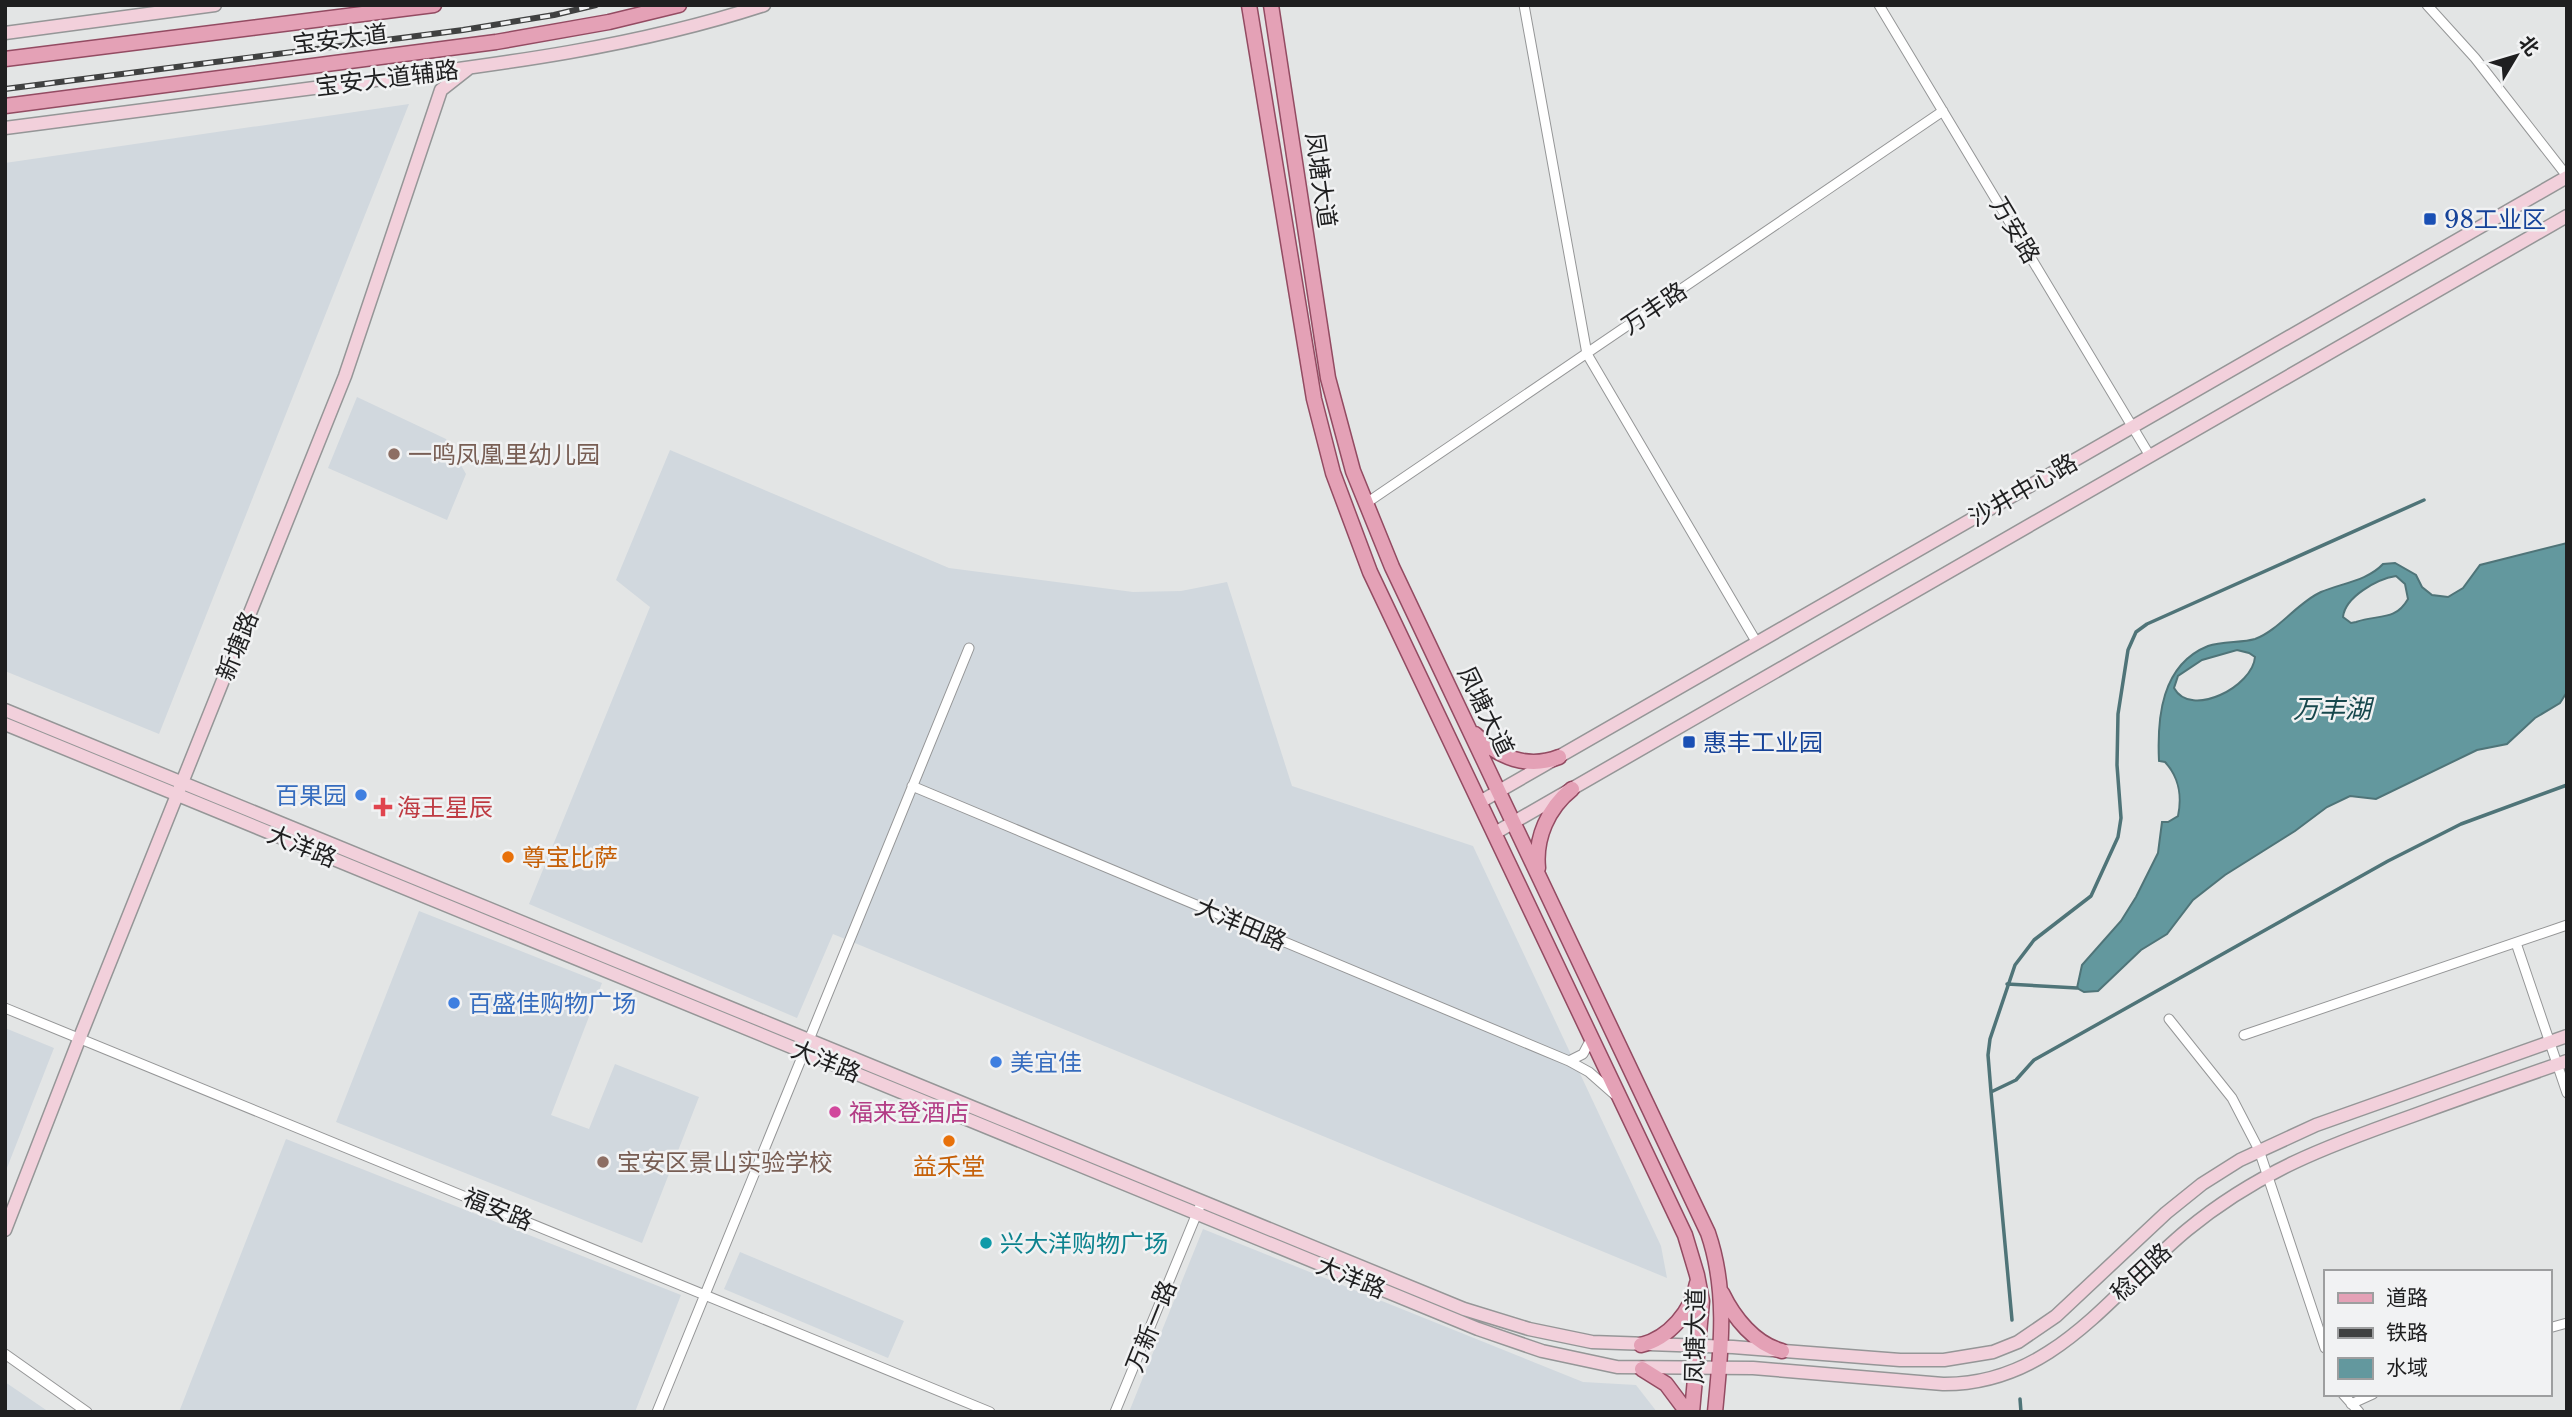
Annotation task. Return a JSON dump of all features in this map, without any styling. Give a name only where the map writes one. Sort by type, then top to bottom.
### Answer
[{"type":"main road","name":"宝安大道","points":[[5,59],[434,5]]},
{"type":"main road","name":"宝安大道","points":[[5,106],[496,42],[609,22],[679,5]]},
{"type":"main road","name":"凤塘大道","points":[[1249,5],[1304,349],[1327,453],[1349,522],[1370,572],[1680,1222],[1697,1275],[1702,1301],[1692,1412]]},
{"type":"main road","name":"凤塘大道","points":[[1272,5],[1328,378],[1343,439],[1365,504],[1392,567],[1699,1210],[1713,1247],[1721,1289],[1722,1319],[1714,1412]]},
{"type":"main road","points":[[1466,722],[1483,742],[1507,757],[1530,763],[1559,757]]},
{"type":"main road","points":[[1540,876],[1537,859],[1540,835],[1552,810],[1572,789]]},
{"type":"main road","points":[[1641,1345],[1660,1337],[1682,1316],[1694,1296],[1697,1275]]},
{"type":"main road","points":[[1721,1289],[1731,1309],[1748,1329],[1761,1341],[1782,1351]]},
{"type":"main road","points":[[1642,1369],[1666,1384],[1687,1412]]},
{"type":"street","points":[[102,19],[115,5]]},
{"type":"street","points":[[5,33],[168,8],[215,5]]},
{"type":"street","name":"宝安大道辅路","points":[[5,128],[469,68],[614,43],[694,25],[764,5]]},
{"type":"street","points":[[1524,5],[1587,354],[1757,643]]},
{"type":"street","name":"万安路","points":[[1879,5],[2150,456]]},
{"type":"street","points":[[2427,5],[2476,58],[2567,177]]},
{"type":"street","name":"新塘路","points":[[5,1230],[345,376],[441,90],[469,68]]},
{"type":"street","name":"万丰路","points":[[1365,504],[1943,111]]},
{"type":"street","name":"沙井中心路","points":[[1480,802],[2567,177]]},
{"type":"street","name":"沙井中心路","points":[[1495,833],[2567,216]]},
{"type":"street","points":[[657,1412],[968,648]]},
{"type":"street","name":"大洋路","points":[[5,710],[180,789]]},
{"type":"street","name":"大洋路","points":[[5,724],[180,789],[1199,1207],[1500,1337],[1583,1361],[1642,1369],[1697,1369]]},
{"type":"street","name":"大洋田路","points":[[912,786],[1569,1061],[1598,1079],[1626,1107]]},
{"type":"street","points":[[2244,1035],[2567,925]]},
{"type":"street","points":[[2516,943],[2550,1042],[2562,1062],[2567,1093]]},
{"type":"street","name":"福安路","points":[[5,1008],[990,1412]]},
{"type":"street","points":[[2169,1019],[2232,1098],[2259,1150],[2324,1345]]},
{"type":"street","points":[[1569,1061],[1587,1049],[1591,1035]]},
{"type":"street","name":"稔田路","points":[[1699,1347],[1879,1359],[1944,1360],[1979,1356],[2006,1348],[2056,1316],[2185,1196],[2259,1150],[2331,1119],[2567,1036]]},
{"type":"street","name":"稔田路","points":[[1697,1369],[1753,1368],[1943,1384],[1973,1383],[2013,1372],[2036,1362],[2064,1342],[2187,1230],[2226,1200],[2268,1174],[2335,1143],[2562,1062]]},
{"type":"street","name":"大洋路","points":[[1199,1207],[1485,1316],[1573,1339],[1699,1347]]},
{"type":"street","name":"万新一路","points":[[1115,1412],[1199,1207]]},
{"type":"street","points":[[5,1354],[87,1412]]},
{"type":"street","points":[[2345,1396],[2359,1412]]},
{"type":"street","points":[[2351,1404],[2369,1396]]},
{"type":"shaded area","points":[[409,104],[159,734],[5,671],[5,163]]},
{"type":"shaded area","name":"一鸣凤凰里幼儿园","points":[[357,397],[446,439],[466,474],[447,520],[328,468]]},
{"type":"shaded area","points":[[670,450],[949,568],[1133,592],[1181,591],[1227,582],[1292,786],[1473,846],[1661,1246],[1667,1278],[833,934],[797,1018],[529,904],[650,607],[616,580]]},
{"type":"shaded area","points":[[419,911],[602,983],[551,1115],[589,1129],[615,1064],[699,1097],[642,1243],[336,1122]]},
{"type":"shaded area","points":[[5,1028],[54,1048],[5,1173]]},
{"type":"shaded area","points":[[286,1139],[681,1295],[635,1412],[179,1412]]},
{"type":"shaded area","points":[[1203,1229],[1583,1382],[1636,1385],[1657,1412],[1129,1412]]},
{"type":"shaded area","points":[[740,1252],[904,1321],[888,1358],[724,1289]]},
{"type":"shaded area","points":[[5,1382],[49,1412],[5,1412]]},
{"type":"water","name":"万丰湖","points":[[2567,543],[2567,692],[2560,703],[2535,718],[2507,744],[2477,750],[2376,799],[2350,796],[2327,807],[2295,831],[2225,875],[2193,900],[2167,934],[2141,950],[2098,991],[2084,992],[2077,988],[2082,965],[2121,921],[2136,897],[2158,853],[2162,822],[2168,822],[2178,816],[2180,802],[2174,774],[2165,762],[2159,761],[2159,728],[2165,694],[2180,666],[2208,646],[2255,639],[2263,635],[2304,602],[2321,592],[2362,578],[2383,564],[2395,563],[2416,575],[2422,587],[2432,595],[2448,597],[2463,588],[2480,565]],"holes":[[[2396,576],[2405,584],[2408,599],[2397,611],[2351,623],[2343,617],[2349,603],[2363,590]],[[2237,650],[2255,657],[2252,668],[2233,688],[2220,695],[2194,700],[2182,697],[2174,688],[2178,676],[2202,660]]]},
{"type":"waterway","points":[[2012,1320],[1988,1055],[1990,1039],[2015,965],[2034,940],[2091,896],[2118,837],[2121,818],[2117,765],[2118,714],[2128,650],[2136,632],[2147,624],[2424,500]]},
{"type":"waterway","points":[[1991,1092],[2016,1080],[2034,1060],[2388,861],[2461,824],[2567,785]]},
{"type":"waterway","points":[[2007,984],[2077,988]]},
{"type":"waterway","points":[[2020,1399],[2021,1412]]},
{"type":"railway","points":[[5,89],[463,30],[596,5]]},
{"type":"place","name":"98工业区","points":[[2430,219]]},
{"type":"place","name":"一鸣凤凰里幼儿园","points":[[394,454]]},
{"type":"place","name":"惠丰工业园","points":[[1689,742]]},
{"type":"place","name":"百果园","points":[[361,795]]},
{"type":"place","name":"海王星辰","points":[[383,807]]},
{"type":"place","name":"尊宝比萨","points":[[508,857]]},
{"type":"place","name":"百盛佳购物广场","points":[[454,1003]]},
{"type":"place","name":"美宜佳","points":[[996,1062]]},
{"type":"place","name":"福来登酒店","points":[[835,1112]]},
{"type":"place","name":"益禾堂","points":[[949,1141]]},
{"type":"place","name":"宝安区景山实验学校","points":[[603,1162]]},
{"type":"place","name":"兴大洋购物广场","points":[[986,1243]]}]
